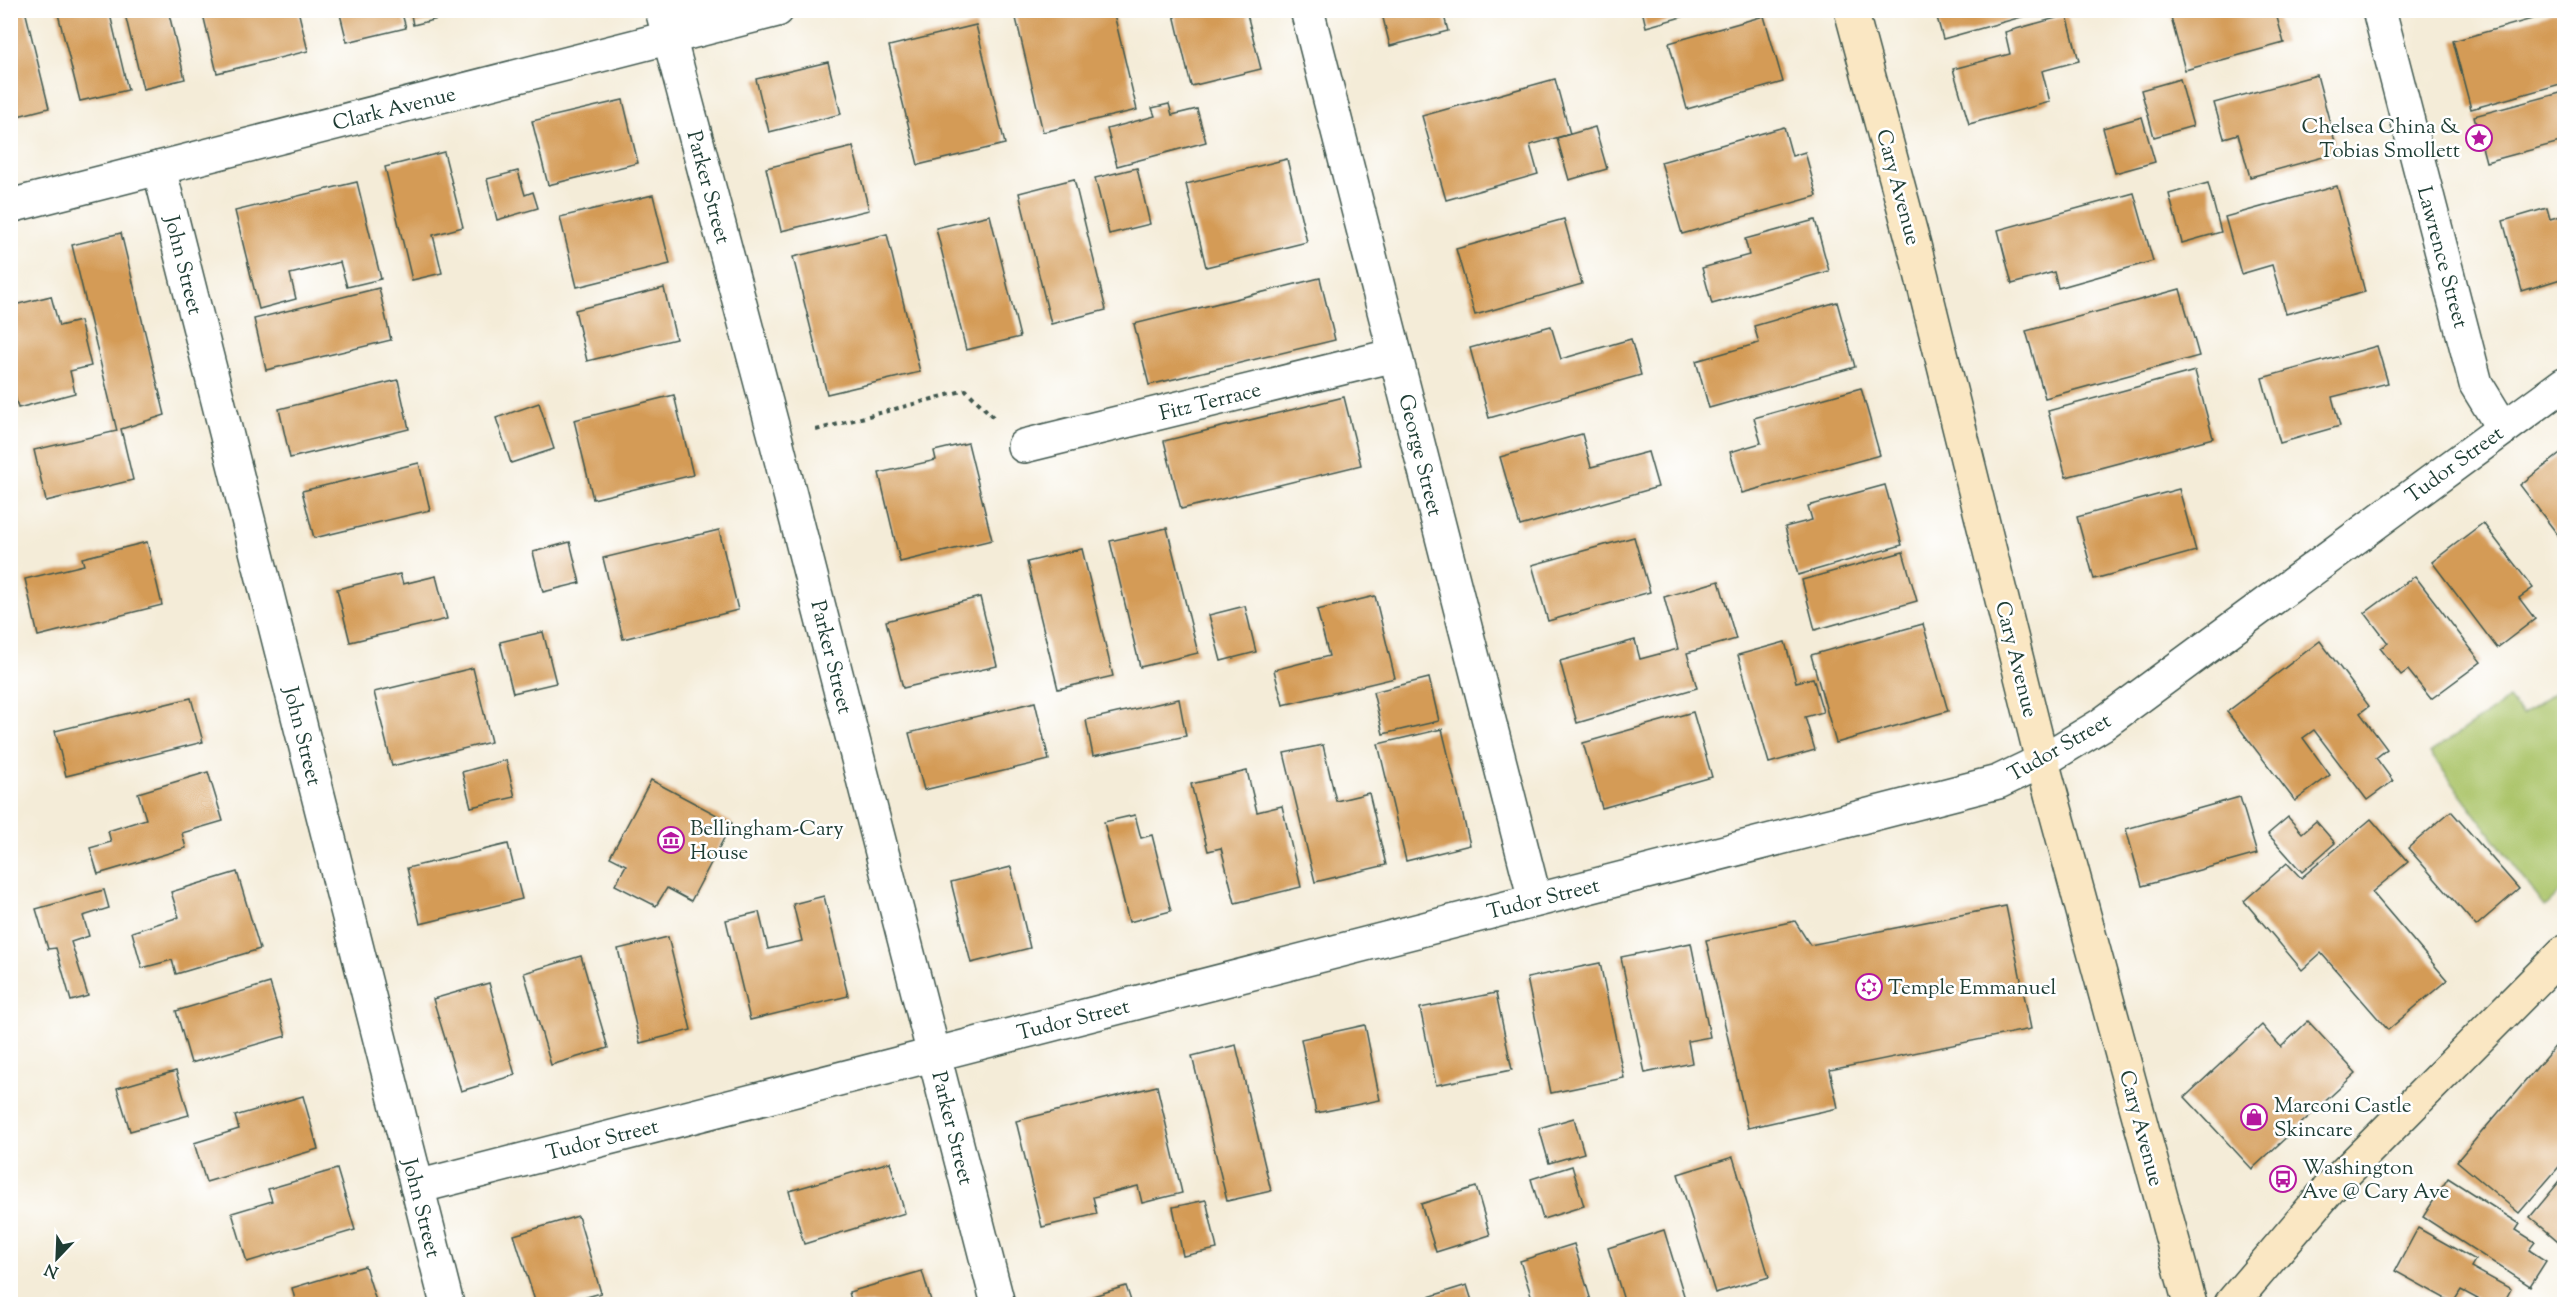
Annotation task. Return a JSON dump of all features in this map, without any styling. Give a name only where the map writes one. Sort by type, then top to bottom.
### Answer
[{"type":"main road","name":"Cary Avenue","points":[[1851,10],[1914,245],[2042,761],[2190,1305]]},
{"type":"main road","points":[[2231,1305],[2329,1189],[2563,957]]},
{"type":"street","name":"Clark Avenue","points":[[10,206],[159,168],[666,24],[777,10]]},
{"type":"street","name":"George Street","points":[[1307,10],[1535,900]]},
{"type":"street","name":"Lawrence Street","points":[[2379,10],[2476,384],[2503,428]]},
{"type":"street","name":"Parker Street","points":[[666,24],[776,440],[998,1305]]},
{"type":"street","name":"John Street","points":[[159,168],[447,1305]]},
{"type":"street","name":"Fitz Terrace","points":[[1024,446],[1395,356]]},
{"type":"street","name":"Tudor Street","points":[[417,1186],[1998,782],[2042,761],[2101,725],[2565,384]]},
{"type":"path","points":[[776,440],[966,390],[1024,446]]},
{"type":"green space","points":[[2564,686],[2564,889],[2545,907],[2430,753],[2509,699],[2522,715]]},
{"type":"building","points":[[10,10],[25,10],[49,108],[10,118]]},
{"type":"building","points":[[57,10],[109,10],[128,90],[80,101]]},
{"type":"building","points":[[124,10],[168,10],[185,79],[143,89]]},
{"type":"building","points":[[202,10],[298,10],[308,51],[217,73]]},
{"type":"building","points":[[339,10],[401,10],[406,28],[347,42]]},
{"type":"building","points":[[410,10],[461,10],[462,13],[413,25]]},
{"type":"building","points":[[1027,10],[1113,10],[1137,110],[1043,132],[1015,14]]},
{"type":"building","points":[[1173,10],[1246,10],[1261,69],[1191,86]]},
{"type":"building","points":[[1381,10],[1447,10],[1443,12],[1448,31],[1390,46]]},
{"type":"building","points":[[1642,10],[1703,10],[1703,11],[1646,27]]},
{"type":"building","points":[[1935,10],[2043,10],[2043,11],[1943,39]]},
{"type":"building","points":[[2169,10],[2275,10],[2284,43],[2185,70]]},
{"type":"building","points":[[2564,10],[2564,83],[2471,109],[2453,41]]},
{"type":"building","points":[[2067,15],[2079,61],[2042,71],[2050,102],[1969,124],[1953,69],[2010,54],[2005,32]]},
{"type":"building","points":[[1764,16],[1783,82],[1687,109],[1669,43]]},
{"type":"building","points":[[976,25],[1005,144],[918,165],[889,46]]},
{"type":"building","points":[[828,62],[841,114],[769,132],[756,79]]},
{"type":"building","points":[[2317,75],[2338,153],[2250,177],[2238,134],[2224,138],[2214,103]]},
{"type":"building","points":[[1555,79],[1570,134],[1530,145],[1538,174],[1446,200],[1422,116]]},
{"type":"building","points":[[2180,79],[2193,126],[2154,137],[2141,90]]},
{"type":"building","points":[[2564,92],[2564,141],[2486,162],[2474,116]]},
{"type":"building","points":[[623,100],[638,163],[548,185],[532,121]]},
{"type":"building","points":[[1169,104],[1172,115],[1197,109],[1206,142],[1117,166],[1107,129],[1155,116],[1152,108]]},
{"type":"building","points":[[2142,117],[2155,162],[2115,173],[2103,128]]},
{"type":"building","points":[[1595,127],[1607,169],[1569,180],[1557,138]]},
{"type":"building","points":[[1784,127],[1792,156],[1805,152],[1817,196],[1682,234],[1661,162]]},
{"type":"building","points":[[853,147],[869,210],[781,231],[766,168]]},
{"type":"building","points":[[444,152],[463,227],[433,235],[442,273],[412,280],[385,167]]},
{"type":"building","points":[[1287,159],[1307,242],[1206,267],[1186,184]]},
{"type":"building","points":[[1137,168],[1150,224],[1109,234],[1095,178]]},
{"type":"building","points":[[518,171],[525,195],[533,192],[538,208],[497,220],[487,179]]},
{"type":"building","points":[[1074,179],[1106,310],[1051,324],[1019,193]]},
{"type":"building","points":[[357,182],[381,279],[347,287],[340,262],[290,274],[296,299],[259,309],[235,211]]},
{"type":"building","points":[[2208,183],[2221,232],[2182,243],[2169,194]]},
{"type":"building","points":[[2337,186],[2365,292],[2286,314],[2272,265],[2241,274],[2225,217]]},
{"type":"building","points":[[2134,193],[2153,261],[2058,288],[2054,272],[2012,284],[1998,230]]},
{"type":"building","points":[[653,195],[670,264],[577,287],[560,217]]},
{"type":"building","points":[[2547,208],[2550,219],[2564,215],[2564,278],[2522,291],[2503,221]]},
{"type":"building","points":[[990,215],[1020,337],[966,350],[936,228]]},
{"type":"building","points":[[1564,219],[1582,284],[1475,315],[1456,249]]},
{"type":"building","points":[[1815,220],[1829,271],[1712,304],[1702,268],[1749,255],[1745,239]]},
{"type":"building","points":[[121,233],[165,415],[121,429],[133,480],[46,501],[34,450],[117,431],[72,245]]},
{"type":"building","points":[[887,234],[920,372],[827,394],[793,257]]},
{"type":"building","points":[[1320,278],[1335,340],[1149,385],[1134,324]]},
{"type":"building","points":[[379,288],[391,340],[266,370],[254,319]]},
{"type":"building","points":[[664,288],[676,339],[587,361],[575,310]]},
{"type":"building","points":[[2180,289],[2199,356],[2045,398],[2026,331]]},
{"type":"building","points":[[51,296],[59,326],[80,321],[91,366],[70,371],[75,393],[18,408],[10,376],[10,306]]},
{"type":"building","points":[[1837,302],[1855,367],[1709,408],[1696,361],[1759,343],[1754,326]]},
{"type":"building","points":[[1551,326],[1561,359],[1631,339],[1641,375],[1489,418],[1470,348]]},
{"type":"building","points":[[2377,346],[2388,383],[2332,397],[2340,426],[2280,443],[2262,378]]},
{"type":"building","points":[[2195,371],[2213,438],[2066,477],[2048,411]]},
{"type":"building","points":[[398,380],[409,429],[290,458],[279,409]]},
{"type":"building","points":[[1861,388],[1880,455],[1742,493],[1730,452],[1761,443],[1754,418]]},
{"type":"building","points":[[674,395],[693,475],[593,499],[574,420]]},
{"type":"building","points":[[1344,397],[1361,465],[1181,509],[1164,441]]},
{"type":"building","points":[[539,403],[554,449],[511,463],[496,418]]},
{"type":"building","points":[[1582,434],[1591,467],[1648,452],[1658,487],[1520,526],[1500,457]]},
{"type":"building","points":[[968,443],[992,540],[900,562],[879,473],[936,460],[934,451]]},
{"type":"building","points":[[2564,451],[2564,543],[2520,485]]},
{"type":"building","points":[[419,463],[430,510],[314,538],[302,491]]},
{"type":"building","points":[[1885,485],[1902,545],[1798,575],[1785,527],[1812,520],[1808,506]]},
{"type":"building","points":[[2179,489],[2196,551],[2094,579],[2077,517]]},
{"type":"building","points":[[2483,523],[2533,588],[2519,598],[2535,619],[2497,648],[2432,562]]},
{"type":"building","points":[[1167,528],[1198,653],[1140,667],[1110,541]]},
{"type":"building","points":[[719,530],[738,610],[623,639],[603,558]]},
{"type":"building","points":[[1634,537],[1650,592],[1548,621],[1532,565]]},
{"type":"building","points":[[147,542],[162,605],[38,636],[25,579],[84,565],[82,558]]},
{"type":"building","points":[[570,542],[580,583],[543,592],[533,552]]},
{"type":"building","points":[[1082,549],[1113,676],[1058,689],[1027,562]]},
{"type":"building","points":[[1903,552],[1917,601],[1815,630],[1802,580]]},
{"type":"building","points":[[400,574],[403,584],[436,576],[447,619],[350,642],[337,589]]},
{"type":"building","points":[[2415,576],[2481,662],[2431,699],[2408,670],[2401,675],[2380,648],[2388,643],[2365,613]]},
{"type":"building","points":[[1719,581],[1736,639],[1687,653],[1697,688],[1577,723],[1560,661],[1635,640],[1640,659],[1678,649],[1664,597]]},
{"type":"building","points":[[1375,596],[1395,678],[1283,705],[1274,670],[1329,656],[1317,610]]},
{"type":"building","points":[[980,597],[997,666],[903,688],[886,621]]},
{"type":"building","points":[[1245,606],[1256,652],[1221,661],[1209,615]]},
{"type":"building","points":[[1923,624],[1948,711],[1836,743],[1811,655]]},
{"type":"building","points":[[543,632],[556,683],[513,693],[500,642]]},
{"type":"building","points":[[2320,641],[2369,706],[2360,713],[2387,749],[2376,758],[2393,781],[2367,800],[2314,730],[2303,738],[2330,775],[2295,801],[2227,712]]},
{"type":"building","points":[[1785,642],[1796,682],[1813,678],[1823,712],[1805,717],[1815,750],[1769,763],[1738,655]]},
{"type":"building","points":[[473,668],[491,742],[392,766],[374,692]]},
{"type":"building","points":[[1429,678],[1439,721],[1383,734],[1373,692]]},
{"type":"building","points":[[191,698],[203,742],[66,776],[55,731]]},
{"type":"building","points":[[1179,699],[1186,736],[1093,756],[1086,720]]},
{"type":"building","points":[[1035,702],[1049,760],[924,790],[909,733]]},
{"type":"building","points":[[1693,712],[1712,777],[1602,808],[1583,743]]},
{"type":"building","points":[[1442,729],[1470,845],[1406,861],[1378,744]]},
{"type":"building","points":[[1323,745],[1336,801],[1369,793],[1386,865],[1315,882],[1284,753]]},
{"type":"building","points":[[506,760],[515,797],[471,807],[462,772]]},
{"type":"building","points":[[1247,771],[1257,812],[1282,806],[1301,887],[1235,903],[1221,848],[1208,851],[1191,784]]},
{"type":"building","points":[[208,772],[223,821],[182,833],[186,848],[98,874],[90,848],[111,842],[108,831],[146,819],[138,793]]},
{"type":"building","name":"Bellingham-Cary House","points":[[651,780],[732,823],[691,901],[667,888],[656,906],[615,885],[626,865],[610,857]]},
{"type":"building","points":[[2240,797],[2257,854],[2142,886],[2126,829]]},
{"type":"building","points":[[2451,811],[2519,889],[2476,926],[2408,848]]},
{"type":"building","points":[[1135,815],[1141,838],[1152,835],[1171,911],[1129,922],[1104,822]]},
{"type":"building","points":[[2288,817],[2302,833],[2316,821],[2335,843],[2302,872],[2268,834]]},
{"type":"building","points":[[2371,819],[2408,862],[2372,892],[2447,980],[2388,1030],[2321,953],[2302,970],[2244,901],[2287,863],[2301,878]]},
{"type":"building","points":[[508,844],[522,899],[420,924],[407,868]]},
{"type":"building","points":[[1011,867],[1030,948],[971,963],[951,882]]},
{"type":"building","points":[[237,872],[260,949],[176,974],[172,960],[142,968],[132,932],[179,917],[171,892]]},
{"type":"building","points":[[104,890],[109,908],[83,916],[89,936],[71,942],[88,996],[71,1001],[56,948],[48,949],[36,909]]},
{"type":"building","points":[[824,896],[848,996],[750,1020],[726,920],[759,912],[768,949],[802,941],[793,904]]},
{"type":"building","name":"Temple Emmanuel","points":[[2006,906],[2031,1029],[1830,1070],[1838,1108],[1748,1128],[1706,940],[1795,921],[1810,945]]},
{"type":"building","points":[[668,937],[691,1030],[640,1043],[618,949]]},
{"type":"building","points":[[1691,943],[1710,1037],[1688,1041],[1692,1063],[1645,1073],[1621,957]]},
{"type":"building","points":[[581,956],[608,1048],[551,1065],[524,973]]},
{"type":"building","points":[[1600,963],[1624,1078],[1551,1093],[1527,978]]},
{"type":"building","points":[[270,983],[286,1036],[191,1063],[176,1011]]},
{"type":"building","points":[[489,983],[515,1075],[461,1091],[433,999]]},
{"type":"building","points":[[1496,993],[1512,1070],[1436,1085],[1420,1008]]},
{"type":"building","points":[[2308,1021],[2356,1073],[2252,1169],[2185,1097],[2262,1025],[2281,1047]]},
{"type":"building","points":[[1365,1025],[1380,1100],[1316,1113],[1301,1039]]},
{"type":"building","points":[[2564,1036],[2564,1161],[2519,1213],[2457,1161]]},
{"type":"building","points":[[1236,1045],[1271,1191],[1227,1201],[1192,1056]]},
{"type":"building","points":[[176,1071],[189,1115],[130,1131],[117,1088]]},
{"type":"building","points":[[1157,1086],[1182,1193],[1142,1203],[1138,1186],[1093,1197],[1097,1214],[1042,1227],[1016,1121]]},
{"type":"building","points":[[303,1096],[318,1149],[206,1182],[194,1143],[239,1129],[235,1116]]},
{"type":"building","points":[[1574,1118],[1584,1153],[1549,1163],[1539,1128]]},
{"type":"building","points":[[1733,1157],[1769,1277],[1715,1293],[1678,1174]]},
{"type":"building","points":[[890,1162],[905,1213],[804,1244],[789,1191]]},
{"type":"building","points":[[1572,1166],[1584,1206],[1543,1219],[1531,1179]]},
{"type":"building","points":[[337,1169],[355,1230],[247,1262],[232,1213],[272,1201],[268,1189]]},
{"type":"building","points":[[2564,1176],[2564,1246],[2530,1217]]},
{"type":"building","points":[[2448,1178],[2520,1224],[2516,1230],[2535,1242],[2529,1250],[2546,1261],[2530,1286],[2423,1217]]},
{"type":"building","points":[[1476,1187],[1490,1235],[1436,1252],[1421,1204]]},
{"type":"building","points":[[1206,1200],[1217,1249],[1183,1256],[1173,1207]]},
{"type":"building","points":[[578,1216],[601,1293],[562,1304],[536,1304],[514,1235]]},
{"type":"building","points":[[2418,1228],[2475,1260],[2471,1267],[2511,1289],[2503,1304],[2487,1304],[2461,1290],[2453,1303],[2395,1271]]},
{"type":"building","points":[[1664,1230],[1686,1302],[1625,1304],[1608,1248]]},
{"type":"building","points":[[1574,1244],[1592,1304],[1534,1304],[1520,1261]]},
{"type":"building","points":[[365,1266],[377,1304],[296,1304],[292,1288]]},
{"type":"building","points":[[922,1271],[932,1304],[852,1304],[849,1292]]},
{"type":"building","points":[[1467,1285],[1473,1304],[1406,1304]]},
{"type":"building","points":[[1126,1286],[1132,1304],[1067,1304]]},
{"type":"place","name":"Chelsea China & Tobias Smollett","points":[[2479,138]]},
{"type":"place","name":"Bellingham-Cary House","points":[[671,840]]},
{"type":"place","name":"Temple Emmanuel","points":[[1869,987]]},
{"type":"place","name":"Marconi Castle Skincare","points":[[2254,1117]]},
{"type":"place","name":"Washington Ave @ Cary Ave","points":[[2283,1179]]}]
